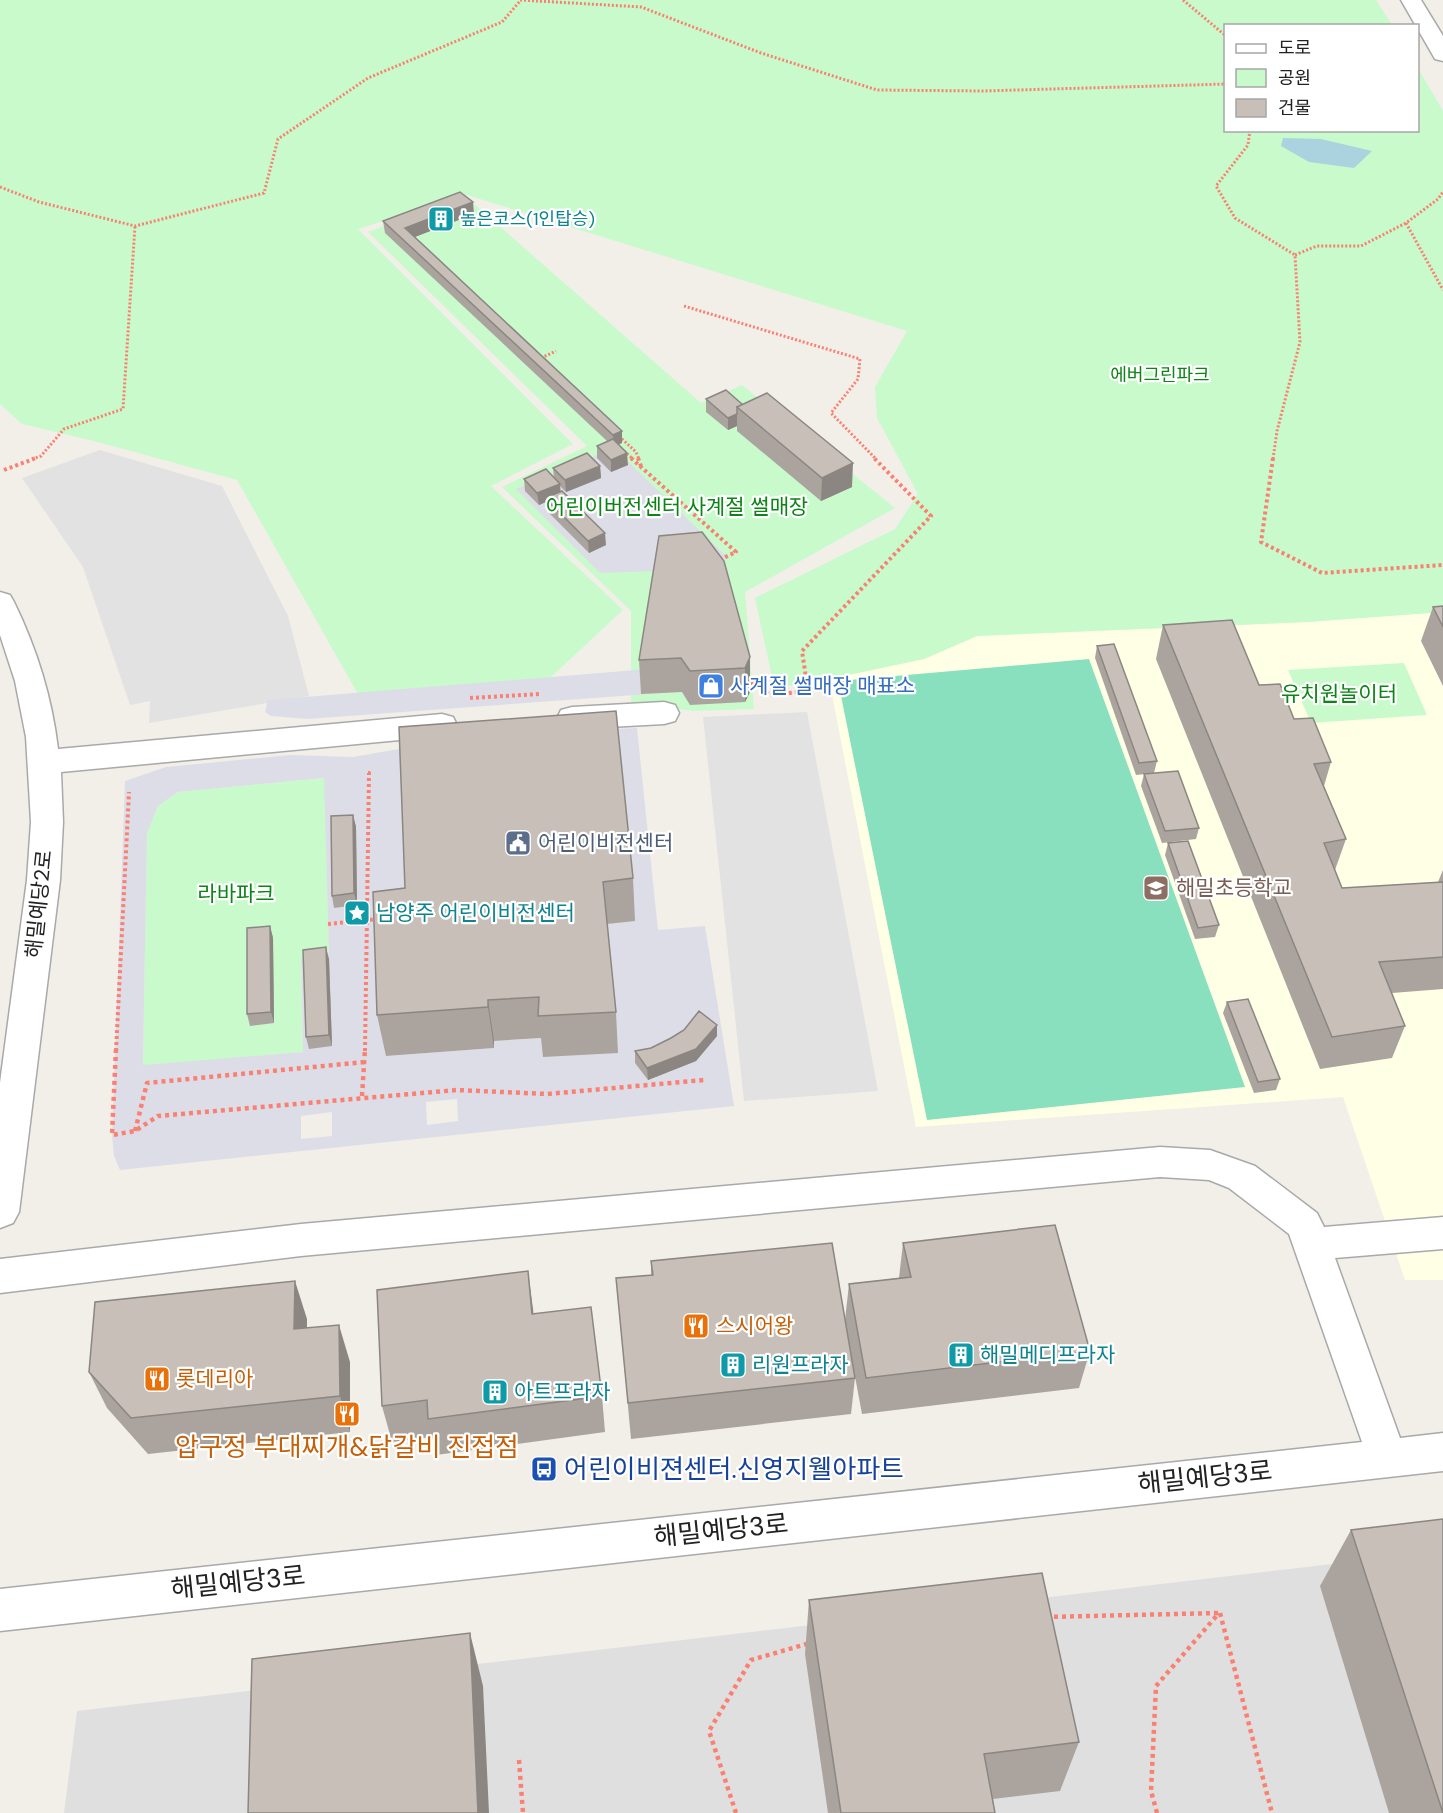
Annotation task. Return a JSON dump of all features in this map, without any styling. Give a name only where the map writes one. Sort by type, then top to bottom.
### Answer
[{"type":"street","points":[[1411,0],[1443,54]]},
{"type":"street","name":"해밀예당2로","points":[[0,602],[13,627],[35,694],[44,762],[47,822],[41,900],[0,1212]]},
{"type":"street","points":[[544,707],[664,713]]},
{"type":"street","points":[[44,762],[463,711]]},
{"type":"street","points":[[0,1276],[301,1240],[1160,1162],[1210,1165],[1242,1177],[1304,1224],[1387,1458]]},
{"type":"street","points":[[1312,1244],[1443,1233]]},
{"type":"street","name":"해밀예당3로","points":[[0,1610],[1443,1452]]},
{"type":"path","points":[[0,187],[39,202],[135,226],[264,193],[278,139],[368,78],[502,22],[521,0],[641,7],[761,53],[877,90],[983,92],[1224,84]]},
{"type":"path","points":[[1183,0],[1224,34]]},
{"type":"path","points":[[1251,132],[1248,145],[1216,186],[1235,218],[1295,255]]},
{"type":"path","points":[[1295,255],[1317,246],[1361,246],[1406,223],[1438,199],[1443,192]]},
{"type":"path","points":[[1406,223],[1443,290]]},
{"type":"path","points":[[4,470],[41,456],[64,429],[123,409],[135,226]]},
{"type":"path","points":[[1295,255],[1300,342],[1278,431],[1262,542],[1322,573],[1443,565]]},
{"type":"path","points":[[684,306],[860,359],[858,379],[831,413],[931,516],[802,651],[808,691],[770,695],[754,683],[745,684]]},
{"type":"path","points":[[548,366],[540,358],[556,351]]},
{"type":"path","points":[[612,429],[636,452],[641,466]]},
{"type":"path","points":[[618,445],[736,552],[711,563]]},
{"type":"path","points":[[463,711],[544,707]]},
{"type":"path","points":[[358,772],[369,773],[365,1062],[362,1096]]},
{"type":"path","points":[[129,788],[112,1135],[135,1131],[158,1116],[362,1096],[456,1089],[547,1094],[704,1080]]},
{"type":"path","points":[[328,924],[389,918]]},
{"type":"path","points":[[135,1131],[147,1083],[365,1062]]},
{"type":"path","points":[[1041,1617],[1220,1613]]},
{"type":"path","points":[[1157,1813],[1151,1791],[1156,1686],[1220,1613]]},
{"type":"path","points":[[1220,1613],[1272,1813]]},
{"type":"path","points":[[736,1813],[710,1731],[751,1660],[815,1642]]},
{"type":"path","points":[[519,1760],[523,1813]]},
{"type":"shaded area","points":[[614,448],[727,557],[712,569],[600,573],[516,489]],"holes":[[[547,511],[605,545],[589,553]]]},
{"type":"shaded area","points":[[100,450],[222,486],[288,616],[309,696],[149,723],[150,701],[130,705],[83,567],[22,478]]},
{"type":"shaded area","name":"해밀초등학교","points":[[1443,612],[1443,1280],[1405,1280],[1343,1097],[916,1127],[829,679],[924,659],[977,636],[1307,622]]},
{"type":"shaded area","points":[[746,661],[745,687],[307,719],[271,716],[265,712],[268,700]]},
{"type":"shaded area","points":[[807,712],[878,1091],[744,1101],[703,717]]},
{"type":"shaded area","points":[[637,728],[658,930],[705,926],[734,1106],[120,1170],[114,1156],[112,1135],[125,781],[166,767],[291,755],[353,757],[404,748],[438,736]],"holes":[[[324,778],[329,953],[301,959],[303,1052],[143,1065],[147,833],[158,806],[178,792]],[[635,920],[605,924],[543,1038],[494,1041],[494,1048],[386,1056],[412,930]],[[457,1099],[458,1121],[427,1125],[426,1102]],[[332,1112],[332,1136],[301,1139],[301,1116]]]},
{"type":"shaded area","points":[[1443,1551],[1443,1813],[64,1813],[77,1711]]},
{"type":"green space","name":"에버그린파크","points":[[0,0],[1376,0],[1391,24],[1224,24],[1224,132],[1419,132],[1419,70],[1443,111],[1443,612],[1307,622],[977,636],[924,659],[829,679],[819,685],[774,686],[755,598],[895,529],[918,494],[877,418],[875,387],[907,331],[467,195],[465,196],[701,403],[742,385],[895,508],[745,592],[754,709],[693,711],[631,702],[631,611],[502,487],[587,446],[368,232],[457,198],[358,229],[573,444],[491,486],[623,610],[551,677],[359,696],[237,480],[22,424],[0,404]]},
{"type":"green space","points":[[1089,659],[1245,1087],[927,1120],[838,681]]},
{"type":"green space","name":"유치원놀이터","points":[[1404,663],[1427,715],[1311,723],[1288,670]]},
{"type":"green space","name":"라바파크","points":[[325,778],[329,953],[301,959],[303,1052],[143,1066],[147,833],[158,806],[178,792]]},
{"type":"water","points":[[1283,138],[1321,139],[1372,151],[1354,168],[1309,162],[1281,146]]},
{"type":"building","points":[[460,192],[473,202],[405,228],[622,431],[613,435],[383,221]]},
{"type":"building","points":[[726,390],[743,405],[737,407],[737,414],[728,418],[706,399]]},
{"type":"building","points":[[767,393],[853,463],[822,478],[737,407]]},
{"type":"building","points":[[613,439],[627,453],[611,460],[597,446]]},
{"type":"building","points":[[587,453],[600,466],[565,480],[553,468]]},
{"type":"building","points":[[546,469],[560,484],[537,493],[524,479]]},
{"type":"building","points":[[562,491],[605,533],[588,541],[545,498]]},
{"type":"building","points":[[702,532],[724,561],[750,657],[745,668],[690,671],[681,658],[639,660],[659,536]]},
{"type":"building","points":[[1443,606],[1443,627],[1433,607]]},
{"type":"building","name":"해밀초등학교","points":[[1232,620],[1259,685],[1280,684],[1294,719],[1313,718],[1331,762],[1314,764],[1346,839],[1324,843],[1342,888],[1443,882],[1443,957],[1379,962],[1405,1026],[1332,1037],[1163,625]]},
{"type":"building","points":[[1114,644],[1157,761],[1139,763],[1097,646]]},
{"type":"building","name":"어린이비전센터","points":[[616,711],[633,878],[603,882],[616,1012],[538,1016],[539,997],[488,1000],[488,1007],[377,1015],[373,892],[405,888],[399,727]]},
{"type":"building","points":[[1178,771],[1199,828],[1165,831],[1144,774]]},
{"type":"building","points":[[353,815],[354,893],[332,896],[331,816]]},
{"type":"building","points":[[1188,841],[1219,925],[1198,928],[1168,843]]},
{"type":"building","points":[[270,926],[271,1012],[247,1014],[247,928]]},
{"type":"building","points":[[326,947],[329,1035],[306,1037],[303,950]]},
{"type":"building","points":[[1248,999],[1280,1079],[1258,1082],[1227,1002]]},
{"type":"building","points":[[699,1011],[717,1025],[696,1049],[647,1068],[635,1051],[651,1048],[684,1030]]},
{"type":"building","name":"해밀메디프라자","points":[[1055,1225],[1090,1351],[866,1378],[849,1284],[911,1277],[903,1243]]},
{"type":"building","name":"리원프라자","points":[[832,1243],[855,1378],[628,1403],[616,1278],[653,1275],[651,1261]]},
{"type":"building","name":"아트프라자","points":[[528,1271],[532,1314],[591,1307],[602,1396],[428,1419],[427,1400],[382,1406],[377,1290]]},
{"type":"building","points":[[295,1281],[294,1329],[339,1325],[340,1396],[131,1418],[89,1372],[95,1302]]},
{"type":"building","points":[[1443,1519],[1443,1813],[1351,1530]]},
{"type":"building","points":[[1042,1573],[1079,1742],[984,1754],[995,1813],[841,1813],[809,1600]]},
{"type":"building","points":[[470,1633],[478,1813],[248,1813],[252,1659]]},
{"type":"place","name":"높은코스(1인탑승)","points":[[441,219]]},
{"type":"place","name":"사계절 썰매장 매표소","points":[[711,686]]},
{"type":"place","name":"어린이비전센터","points":[[518,843]]},
{"type":"place","name":"해밀초등학교","points":[[1156,888]]},
{"type":"place","name":"남양주 어린이비전센터","points":[[357,913]]},
{"type":"place","name":"스시어왕","points":[[696,1326]]},
{"type":"place","name":"해밀메디프라자","points":[[961,1355]]},
{"type":"place","name":"리원프라자","points":[[733,1365]]},
{"type":"place","name":"롯데리아","points":[[157,1379]]},
{"type":"place","name":"아트프라자","points":[[495,1392]]},
{"type":"place","name":"압구정 부대찌개&닭갈비 진접점","points":[[347,1414]]},
{"type":"place","name":"어린이비젼센터.신영지웰아파트","points":[[544,1469]]},
{"type":"park label","name":"어린이버전센터 사계절 썰매장","points":[[677,507]]}]
